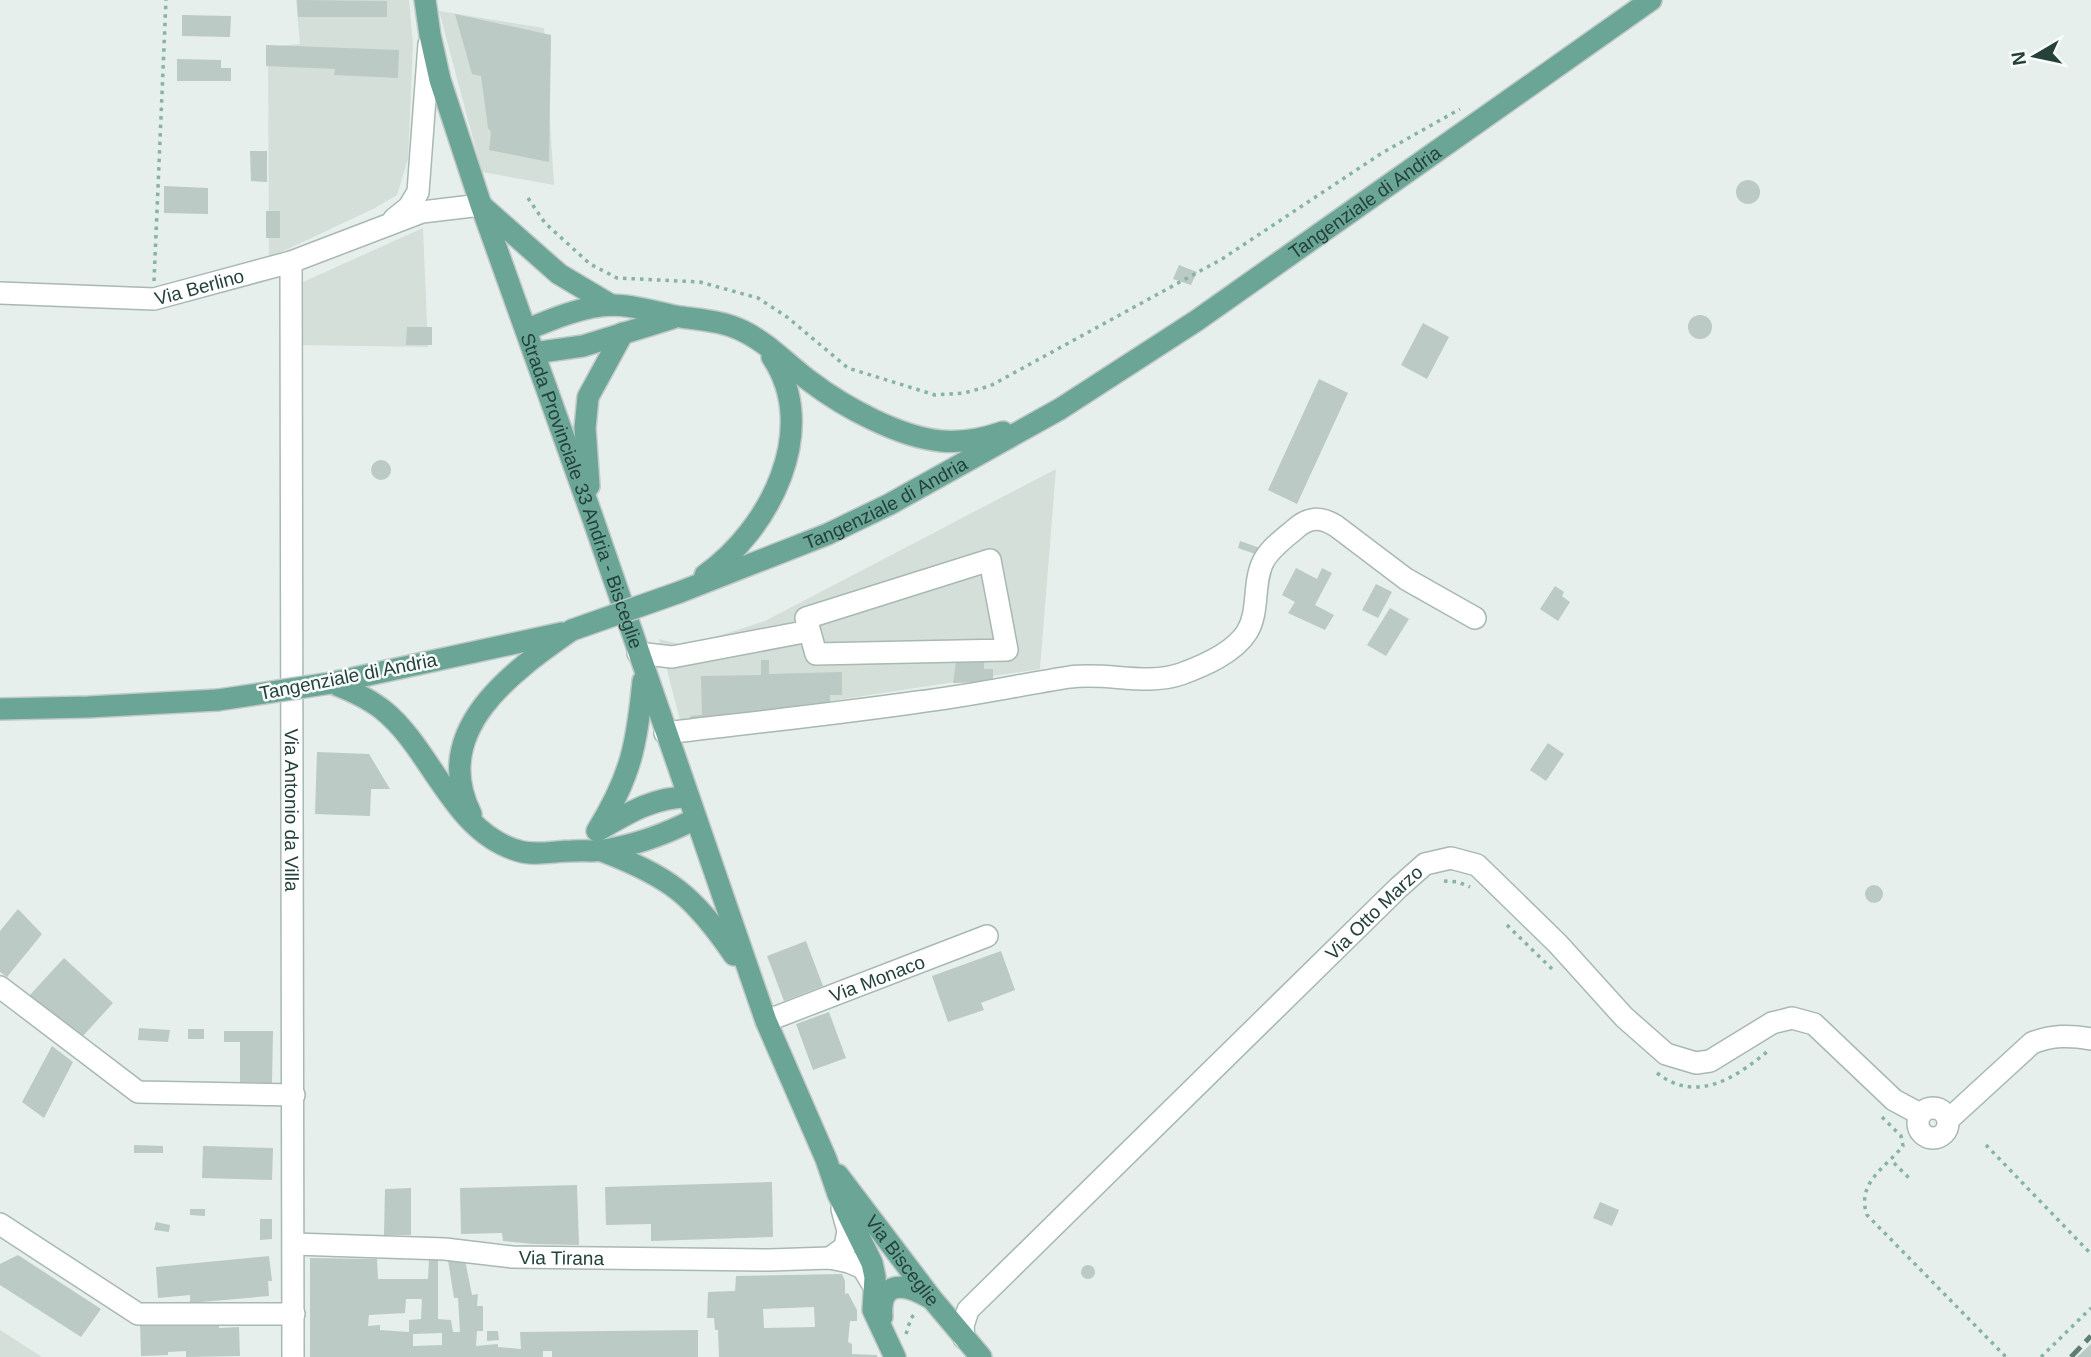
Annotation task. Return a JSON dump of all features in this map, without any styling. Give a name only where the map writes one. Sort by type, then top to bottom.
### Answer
[{"type":"main road","name":"Strada Provinciale 33 Andria - Bisceglie","points":[[425,0],[430,35],[453,122],[751,979]]},
{"type":"main road","name":"Tangenziale di Andria","points":[[0,709],[88,708],[218,700],[331,683],[572,630],[680,592],[828,534],[890,504],[1060,409],[1196,321],[1651,0]]},
{"type":"main road","points":[[481,205],[559,274],[611,305]]},
{"type":"main road","points":[[526,330],[555,318],[611,305],[643,308],[723,323],[743,330],[813,384],[869,417],[939,441],[959,442],[1001,433],[1060,409]]},
{"type":"main road","points":[[534,352],[583,346],[679,316]]},
{"type":"main road","points":[[592,516],[586,410],[595,383],[623,333]]},
{"type":"main road","points":[[680,592],[725,561],[748,536],[761,519],[779,478],[790,439],[792,420],[789,394],[782,372],[765,346]]},
{"type":"main road","points":[[478,827],[463,792],[461,779],[460,764],[470,729],[477,715],[499,687],[526,662],[572,630]]},
{"type":"main road","points":[[600,841],[634,752],[641,662]]},
{"type":"main road","points":[[331,683],[366,698],[384,711],[401,728],[447,793],[478,827],[488,836],[521,852],[570,850],[600,841],[648,840],[695,820]]},
{"type":"main road","points":[[600,841],[653,802],[668,797],[688,797]]},
{"type":"main road","points":[[600,841],[680,890],[712,923],[751,979]]},
{"type":"main road","name":"Via Bisceglie","points":[[751,979],[838,1194],[872,1263],[875,1288],[873,1310],[895,1357]]},
{"type":"main road","name":"Via Bisceglie","points":[[826,1159],[936,1304],[981,1357]]},
{"type":"main road","points":[[884,1335],[881,1309],[883,1298],[890,1290],[897,1287],[911,1288],[936,1304]]},
{"type":"street","name":"Via Berlino","points":[[389,223],[409,206],[418,192],[430,35]]},
{"type":"street","name":"Via Berlino","points":[[0,293],[153,299],[291,262],[389,223],[438,208],[481,205]]},
{"type":"street","name":"Via Antonio da Villa","points":[[291,262],[293,1357]]},
{"type":"street","points":[[665,733],[919,702],[1087,675],[1155,680],[1179,674],[1221,654],[1245,634],[1251,625],[1259,575],[1264,561],[1274,547],[1298,526],[1312,518],[1327,520],[1406,579],[1475,618]]},
{"type":"street","points":[[990,560],[1007,650],[816,654],[810,631],[806,618],[990,560]]},
{"type":"street","points":[[641,662],[810,631]]},
{"type":"street","name":"Via Otto Marzo","points":[[968,1310],[1425,864],[1451,858],[1477,865],[1558,944],[1624,1017],[1666,1054],[1696,1063],[1710,1061],[1772,1023],[1792,1018],[1814,1024],[1894,1100],[1920,1114],[1918,1128],[1923,1135],[1932,1139],[1945,1133],[1948,1120],[2032,1043],[2049,1037],[2076,1036],[2091,1039]]},
{"type":"street","name":"Via Monaco","points":[[766,1021],[987,936]]},
{"type":"street","points":[[0,987],[138,1092],[294,1095]]},
{"type":"street","points":[[830,1258],[845,1247],[848,1231],[838,1194]]},
{"type":"street","points":[[0,1224],[138,1314],[294,1314]]},
{"type":"street","name":"Via Tirana","points":[[294,1244],[444,1249],[512,1257],[769,1260],[830,1258],[863,1268],[875,1288]]},
{"type":"street","points":[[936,1304],[968,1310],[963,1326],[964,1338]]},
{"type":"path","points":[[153,299],[166,0]]},
{"type":"path","points":[[528,198],[545,223],[590,264],[617,278],[700,282],[758,298],[787,317],[848,368],[934,395],[964,393],[990,386],[1222,259],[1382,153],[1465,106],[1492,112]]},
{"type":"path","points":[[1435,883],[1458,881],[1469,886],[1478,895]]},
{"type":"path","points":[[1505,923],[1560,978]]},
{"type":"path","points":[[1652,1069],[1669,1082],[1690,1086],[1710,1085],[1734,1077],[1775,1044]]},
{"type":"path","points":[[1876,1112],[1901,1136],[1903,1146],[1870,1180],[1863,1198],[1867,1215],[2006,1357]]},
{"type":"path","points":[[1986,1144],[2091,1254]]},
{"type":"path","points":[[1894,1163],[1910,1181]]},
{"type":"path","points":[[906,1335],[911,1318],[936,1304]]},
{"type":"path","points":[[2042,1357],[2091,1308]]},
{"type":"shaded area","points":[[296,0],[409,0],[413,44],[408,159],[397,195],[269,258],[268,47],[300,44]]},
{"type":"shaded area","points":[[439,11],[544,28],[554,185],[482,172]]},
{"type":"shaded area","points":[[423,228],[428,347],[300,345],[303,282]]},
{"type":"shaded area","points":[[1056,469],[1040,669],[681,724],[659,639],[688,646],[765,621]]},
{"type":"shaded area","points":[[0,1330],[42,1357],[0,1357]]},
{"type":"building","points":[[297,0],[387,1],[387,17],[298,17]]},
{"type":"building","points":[[455,14],[551,35],[549,162],[489,150],[491,132],[488,128],[481,76],[472,74]]},
{"type":"building","points":[[182,15],[231,16],[230,37],[182,36]]},
{"type":"building","points":[[266,45],[399,50],[398,78],[334,75],[335,69],[266,66]]},
{"type":"building","points":[[177,59],[221,60],[221,68],[231,68],[231,81],[177,81]]},
{"type":"building","points":[[250,151],[267,151],[267,182],[251,181]]},
{"type":"building","points":[[1748,180],[1757,183],[1760,192],[1757,201],[1748,204],[1739,201],[1736,192],[1739,183]]},
{"type":"building","points":[[164,186],[208,188],[208,214],[164,213]]},
{"type":"building","points":[[266,211],[280,211],[280,238],[266,238]]},
{"type":"building","points":[[1179,265],[1197,272],[1191,285],[1173,279]]},
{"type":"building","points":[[1700,315],[1709,318],[1712,327],[1709,336],[1700,339],[1691,336],[1688,327],[1691,318]]},
{"type":"building","points":[[1423,323],[1449,337],[1427,379],[1401,365]]},
{"type":"building","points":[[407,327],[432,327],[432,345],[406,345]]},
{"type":"building","points":[[1319,379],[1348,393],[1297,504],[1268,490]]},
{"type":"building","points":[[377,460],[385,460],[391,470],[385,480],[377,480],[371,474],[371,466]]},
{"type":"building","points":[[1240,541],[1260,548],[1258,555],[1238,548]]},
{"type":"building","points":[[1296,568],[1317,579],[1322,568],[1332,573],[1315,605],[1334,615],[1325,630],[1288,613],[1295,602],[1282,595]]},
{"type":"building","points":[[1376,584],[1392,592],[1378,618],[1362,610]]},
{"type":"building","points":[[1555,586],[1564,592],[1562,596],[1570,602],[1558,621],[1540,609]]},
{"type":"building","points":[[1390,608],[1409,619],[1386,656],[1367,645]]},
{"type":"building","points":[[761,660],[769,660],[769,674],[842,672],[842,695],[830,695],[830,706],[773,714],[723,715],[723,721],[691,725],[690,716],[702,715],[701,676],[761,675]]},
{"type":"building","points":[[984,660],[984,669],[993,669],[993,682],[953,683],[956,661]]},
{"type":"building","points":[[1548,743],[1564,754],[1546,781],[1530,770]]},
{"type":"building","points":[[317,752],[369,754],[390,789],[371,789],[370,816],[315,814]]},
{"type":"building","points":[[1870,885],[1878,885],[1883,894],[1881,901],[1870,903],[1865,898],[1865,890]]},
{"type":"building","points":[[18,909],[42,934],[7,977],[0,972],[0,931]]},
{"type":"building","points":[[806,941],[823,986],[784,1001],[767,956]]},
{"type":"building","points":[[1001,951],[1015,990],[981,1003],[984,1010],[948,1022],[932,976]]},
{"type":"building","points":[[64,958],[113,1003],[83,1036],[29,996]]},
{"type":"building","points":[[829,1012],[846,1058],[813,1070],[796,1024]]},
{"type":"building","points":[[139,1028],[170,1030],[168,1042],[138,1040]]},
{"type":"building","points":[[188,1029],[204,1029],[204,1039],[188,1039]]},
{"type":"building","points":[[224,1031],[273,1031],[272,1083],[240,1082],[240,1042],[224,1042]]},
{"type":"building","points":[[52,1046],[73,1062],[44,1118],[22,1102]]},
{"type":"building","points":[[134,1145],[163,1146],[163,1153],[134,1153]]},
{"type":"building","points":[[203,1146],[273,1148],[272,1180],[202,1178]]},
{"type":"building","points":[[772,1182],[773,1237],[651,1241],[651,1224],[606,1225],[605,1187]]},
{"type":"building","points":[[577,1185],[579,1245],[503,1241],[502,1233],[461,1234],[460,1188]]},
{"type":"building","points":[[411,1188],[411,1235],[384,1235],[385,1189]]},
{"type":"building","points":[[1600,1202],[1619,1210],[1612,1226],[1593,1218]]},
{"type":"building","points":[[190,1209],[205,1209],[205,1216],[190,1215]]},
{"type":"building","points":[[260,1219],[272,1219],[272,1239],[260,1240]]},
{"type":"building","points":[[156,1222],[170,1225],[169,1232],[154,1230]]},
{"type":"building","points":[[18,1255],[101,1309],[81,1337],[0,1285],[0,1264]]},
{"type":"building","points":[[269,1256],[272,1281],[268,1281],[269,1296],[190,1303],[190,1295],[158,1298],[156,1267]]},
{"type":"building","points":[[310,1258],[377,1259],[378,1279],[428,1279],[429,1260],[438,1260],[438,1319],[451,1320],[453,1332],[460,1332],[458,1298],[454,1298],[448,1260],[465,1260],[472,1295],[478,1294],[477,1306],[483,1306],[483,1331],[477,1331],[476,1346],[498,1344],[498,1347],[521,1349],[520,1332],[698,1330],[698,1357],[552,1357],[552,1351],[543,1351],[543,1357],[310,1357]],"holes":[[[406,1299],[422,1299],[421,1319],[409,1320],[409,1332],[380,1330],[380,1325],[368,1326],[369,1315],[405,1313]],[[442,1333],[442,1345],[413,1346],[413,1334]]]},
{"type":"building","points":[[1085,1265],[1091,1265],[1095,1272],[1091,1279],[1085,1279],[1081,1275],[1081,1269]]},
{"type":"building","points":[[842,1274],[845,1294],[848,1293],[857,1310],[857,1321],[850,1321],[848,1342],[852,1344],[852,1354],[877,1357],[719,1357],[718,1330],[715,1330],[714,1318],[707,1318],[708,1292],[735,1291],[736,1276]],"holes":[[[814,1307],[815,1327],[764,1328],[763,1309]]]},
{"type":"building","points":[[219,1320],[219,1328],[239,1327],[240,1356],[186,1357],[186,1351],[141,1356],[140,1323]]},
{"type":"building","points":[[487,1331],[498,1331],[499,1340],[487,1341]]},
{"type":"building","points":[[2091,1344],[2091,1357],[2077,1357]]},
{"type":"railway","points":[[2071,1357],[2091,1336]]}]
